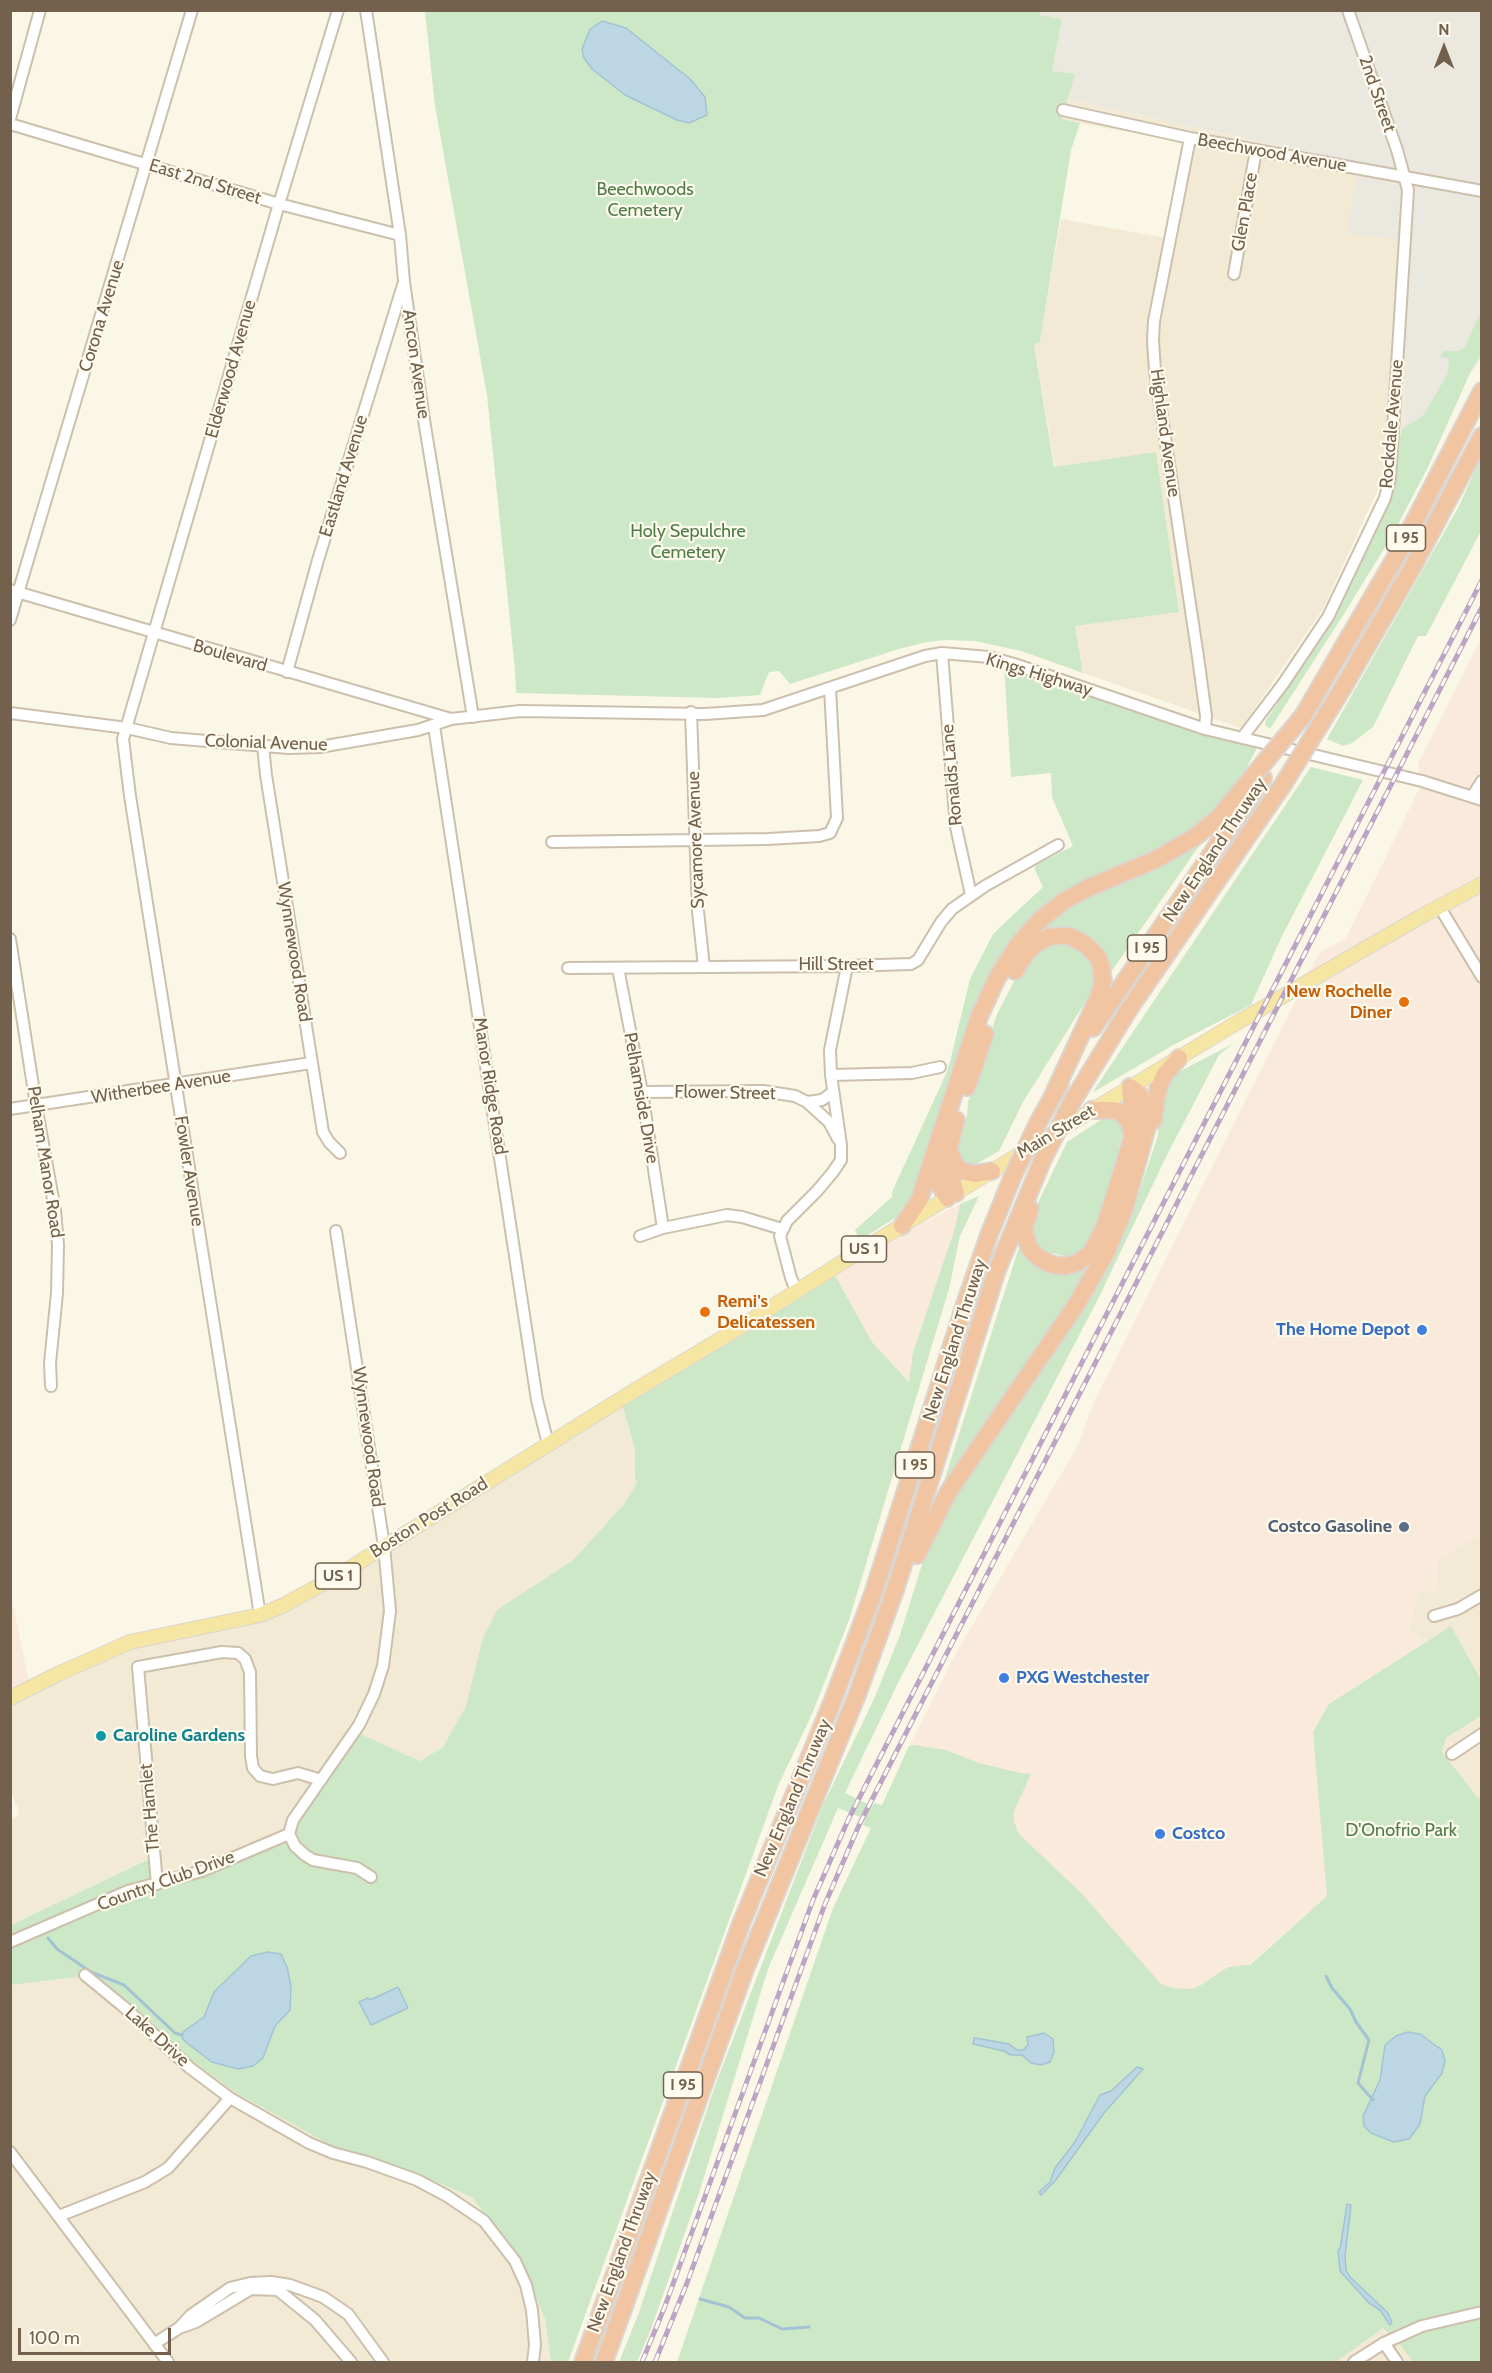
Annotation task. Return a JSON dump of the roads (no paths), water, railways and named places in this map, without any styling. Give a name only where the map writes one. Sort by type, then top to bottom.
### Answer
[{"type":"highway","name":"I 95","points":[[1258,777],[1303,716],[1324,681],[1410,531],[1482,391]]},
{"type":"highway","name":"New England Thruway","points":[[603,2362],[741,1981],[857,1695],[907,1555],[997,1270],[1041,1163],[1072,1102],[1129,1009],[1284,783],[1344,686],[1417,560],[1482,436]]},
{"type":"highway","name":"New England Thruway","points":[[583,2362],[732,1950],[873,1594],[967,1298],[1012,1178],[1055,1091],[1114,995],[1200,873],[1258,777]]},
{"type":"highway","points":[[902,1226],[918,1201],[979,1017],[997,978],[1028,932],[1052,910],[1076,894],[1156,860],[1195,837],[1218,818],[1258,777]]},
{"type":"highway","points":[[952,1196],[947,1165],[950,1139],[986,1030],[1007,984],[1032,947],[1042,940],[1061,936],[1077,939],[1092,949],[1101,966],[1103,981],[1099,996],[1055,1091]]},
{"type":"highway","points":[[857,1695],[934,1517],[949,1491],[1085,1292],[1111,1242],[1152,1133],[1158,1089],[1165,1074],[1179,1058]]},
{"type":"highway","points":[[1130,1087],[1142,1097],[1148,1116],[1131,1187]]},
{"type":"highway","points":[[1041,1163],[1036,1193],[1024,1228],[1027,1242],[1039,1258],[1053,1265],[1071,1266],[1083,1261],[1091,1253],[1101,1236],[1132,1139],[1134,1123],[1130,1087]]},
{"type":"highway","points":[[1092,1110],[1112,1110],[1123,1115],[1131,1125],[1132,1139]]},
{"type":"highway","points":[[950,1139],[951,1156],[959,1168],[975,1174],[992,1171]]},
{"type":"highway","points":[[935,1149],[933,1169],[952,1196]]},
{"type":"main road","name":"Main Street","points":[[637,1389],[1130,1087],[1439,906],[1482,884]]},
{"type":"main road","name":"Boston Post Road","points":[[10,1698],[60,1672],[130,1642],[260,1615],[282,1606],[337,1576],[637,1389]]},
{"type":"street","points":[[10,119],[40,10]]},
{"type":"street","name":"Corona Avenue","points":[[10,620],[15,591],[147,165],[192,10]]},
{"type":"street","name":"Elderwood Avenue","points":[[127,728],[279,204],[338,10]]},
{"type":"street","name":"Ancon Avenue","points":[[366,10],[400,235],[404,282],[426,431],[474,717]]},
{"type":"street","name":"2nd Street","points":[[1348,10],[1406,178]]},
{"type":"street","name":"Beechwood Avenue","points":[[1063,110],[1190,138],[1482,191]]},
{"type":"street","name":"East 2nd Street","points":[[10,124],[279,204],[400,235]]},
{"type":"street","name":"Highland Avenue","points":[[1190,138],[1154,321],[1153,340],[1155,371],[1206,716],[1205,729]]},
{"type":"street","name":"Glen Place","points":[[1234,274],[1256,150]]},
{"type":"street","name":"Rockdale Avenue","points":[[1242,738],[1283,684],[1328,617],[1385,498],[1390,478],[1402,297],[1408,190],[1406,178]]},
{"type":"street","name":"Eastland Avenue","points":[[287,672],[318,560],[404,282]]},
{"type":"street","name":"Boulevard","points":[[15,591],[451,719]]},
{"type":"street","name":"Kings Highway","points":[[520,711],[705,714],[763,710],[925,656],[942,653],[989,657],[1205,729],[1422,781],[1477,798]]},
{"type":"street","name":"Ronalds Lane","points":[[942,653],[956,827],[971,895]]},
{"type":"street","points":[[552,842],[768,839],[819,836],[830,833],[837,818],[830,688]]},
{"type":"street","name":"Colonial Avenue","points":[[10,713],[127,728],[171,738],[288,748],[331,746],[434,726],[451,719],[520,711]]},
{"type":"street","name":"Sycamore Avenue","points":[[691,712],[698,911],[704,967]]},
{"type":"street","name":"Manor Ridge Road","points":[[434,726],[537,1400],[547,1440],[552,1443]]},
{"type":"street","name":"Fowler Avenue","points":[[127,728],[123,739],[130,796],[260,1615]]},
{"type":"street","name":"Wynnewood Road","points":[[263,746],[323,1132],[340,1153]]},
{"type":"street","points":[[1477,798],[1482,781]]},
{"type":"street","name":"Hill Street","points":[[568,968],[911,964],[918,960],[940,922],[952,909],[971,895],[1058,845]]},
{"type":"street","points":[[1439,906],[1482,977]]},
{"type":"street","name":"Pelham Manor Road","points":[[10,939],[55,1210],[58,1245],[57,1293],[50,1363],[51,1386]]},
{"type":"street","points":[[797,1292],[780,1245],[782,1230],[787,1221],[833,1172],[841,1160],[831,1075],[832,1039],[848,966]]},
{"type":"street","name":"Pelhamside Drive","points":[[618,968],[642,1092],[663,1228]]},
{"type":"street","name":"Witherbee Avenue","points":[[10,1109],[311,1063]]},
{"type":"street","points":[[831,1075],[912,1073],[940,1067]]},
{"type":"street","name":"Flower Street","points":[[642,1092],[763,1091],[795,1096],[807,1102],[829,1122],[841,1145]]},
{"type":"street","points":[[807,1102],[822,1100],[833,1092]]},
{"type":"street","points":[[640,1236],[663,1228],[727,1215],[742,1217],[782,1230]]},
{"type":"street","name":"Wynnewood Road","points":[[289,1834],[293,1820],[358,1725],[374,1694],[383,1666],[390,1611],[384,1546],[336,1230]]},
{"type":"street","points":[[1434,1616],[1458,1609],[1482,1595]]},
{"type":"street","name":"The Hamlet","points":[[157,1884],[138,1667],[222,1652],[238,1653],[245,1659],[250,1672],[253,1768],[260,1776],[273,1779],[298,1773],[321,1780]]},
{"type":"street","points":[[1452,1754],[1482,1734]]},
{"type":"street","points":[[289,1834],[295,1846],[313,1860],[357,1868],[371,1876]]},
{"type":"street","name":"Country Club Drive","points":[[10,1942],[128,1891],[202,1870],[289,1834]]},
{"type":"street","name":"Lake Drive","points":[[85,1975],[124,2007],[190,2068],[230,2098],[309,2143],[417,2180],[447,2196],[484,2221],[514,2261],[526,2285],[532,2310],[533,2362]]},
{"type":"street","points":[[59,2216],[145,2182],[168,2168],[230,2098]]},
{"type":"street","points":[[10,2152],[168,2362]]},
{"type":"street","points":[[179,2328],[191,2315],[230,2288],[250,2283],[290,2285],[323,2296],[348,2314],[383,2362]]},
{"type":"street","points":[[154,2344],[251,2289],[278,2290],[315,2320],[351,2362]]},
{"type":"street","points":[[1354,2362],[1384,2343],[1422,2326],[1482,2312]]},
{"type":"street","points":[[1384,2343],[1397,2362]]},
{"type":"water","points":[[602,21],[626,28],[690,79],[705,97],[707,115],[689,123],[677,120],[625,95],[592,69],[584,58],[582,49],[590,29]]},
{"type":"water","points":[[268,1952],[281,1954],[287,1967],[291,1986],[290,2010],[275,2026],[263,2058],[253,2066],[238,2069],[212,2062],[182,2038],[183,2032],[204,2017],[214,1992],[251,1956]]},
{"type":"water","points":[[398,1987],[408,2008],[371,2025],[359,2002],[368,1998],[370,2000]]},
{"type":"water","points":[[1408,2032],[1420,2034],[1442,2050],[1445,2061],[1442,2073],[1425,2096],[1420,2124],[1409,2139],[1394,2142],[1371,2133],[1364,2126],[1363,2116],[1380,2080],[1385,2045],[1396,2036]]},
{"type":"water","points":[[1044,2033],[1053,2039],[1054,2052],[1050,2062],[1041,2065],[1031,2063],[1022,2055],[1011,2055],[1004,2051],[973,2044],[974,2038],[1009,2044],[1017,2050],[1023,2050],[1028,2045],[1027,2037]]},
{"type":"water","points":[[1137,2067],[1143,2069],[1104,2113],[1055,2181],[1041,2195],[1039,2192],[1050,2182],[1055,2168],[1075,2142],[1100,2095],[1111,2091]]},
{"type":"water","points":[[1347,2204],[1351,2205],[1345,2256],[1346,2270],[1350,2277],[1388,2313],[1392,2323],[1390,2325],[1380,2310],[1369,2303],[1340,2271],[1338,2250]]},
{"type":"waterway","points":[[48,1938],[57,1949],[91,1972],[124,1985],[175,2033],[182,2035]]},
{"type":"waterway","points":[[1326,1976],[1369,2040],[1358,2083],[1373,2100]]},
{"type":"waterway","points":[[700,2299],[729,2307],[745,2318],[759,2318],[782,2329],[809,2327]]},
{"type":"railway","points":[[642,2362],[665,2306],[813,1900],[849,1818],[1482,580]]},
{"type":"railway","points":[[655,2362],[687,2283],[825,1904],[860,1823],[1482,607]]},
{"type":"place","name":"New Rochelle Diner","points":[[1404,1002]]},
{"type":"place","name":"Remi's Delicatessen","points":[[705,1312]]},
{"type":"place","name":"The Home Depot","points":[[1422,1330]]},
{"type":"place","name":"Costco Gasoline","points":[[1404,1527]]},
{"type":"place","name":"PXG Westchester","points":[[1004,1678]]},
{"type":"place","name":"Caroline Gardens","points":[[101,1736]]},
{"type":"place","name":"Costco","points":[[1160,1834]]},
{"type":"park label","name":"Beechwoods Cemetery","points":[[645,200]]},
{"type":"park label","name":"Holy Sepulchre Cemetery","points":[[688,542]]},
{"type":"park label","name":"D'Onofrio Park","points":[[1401,1831]]}]
